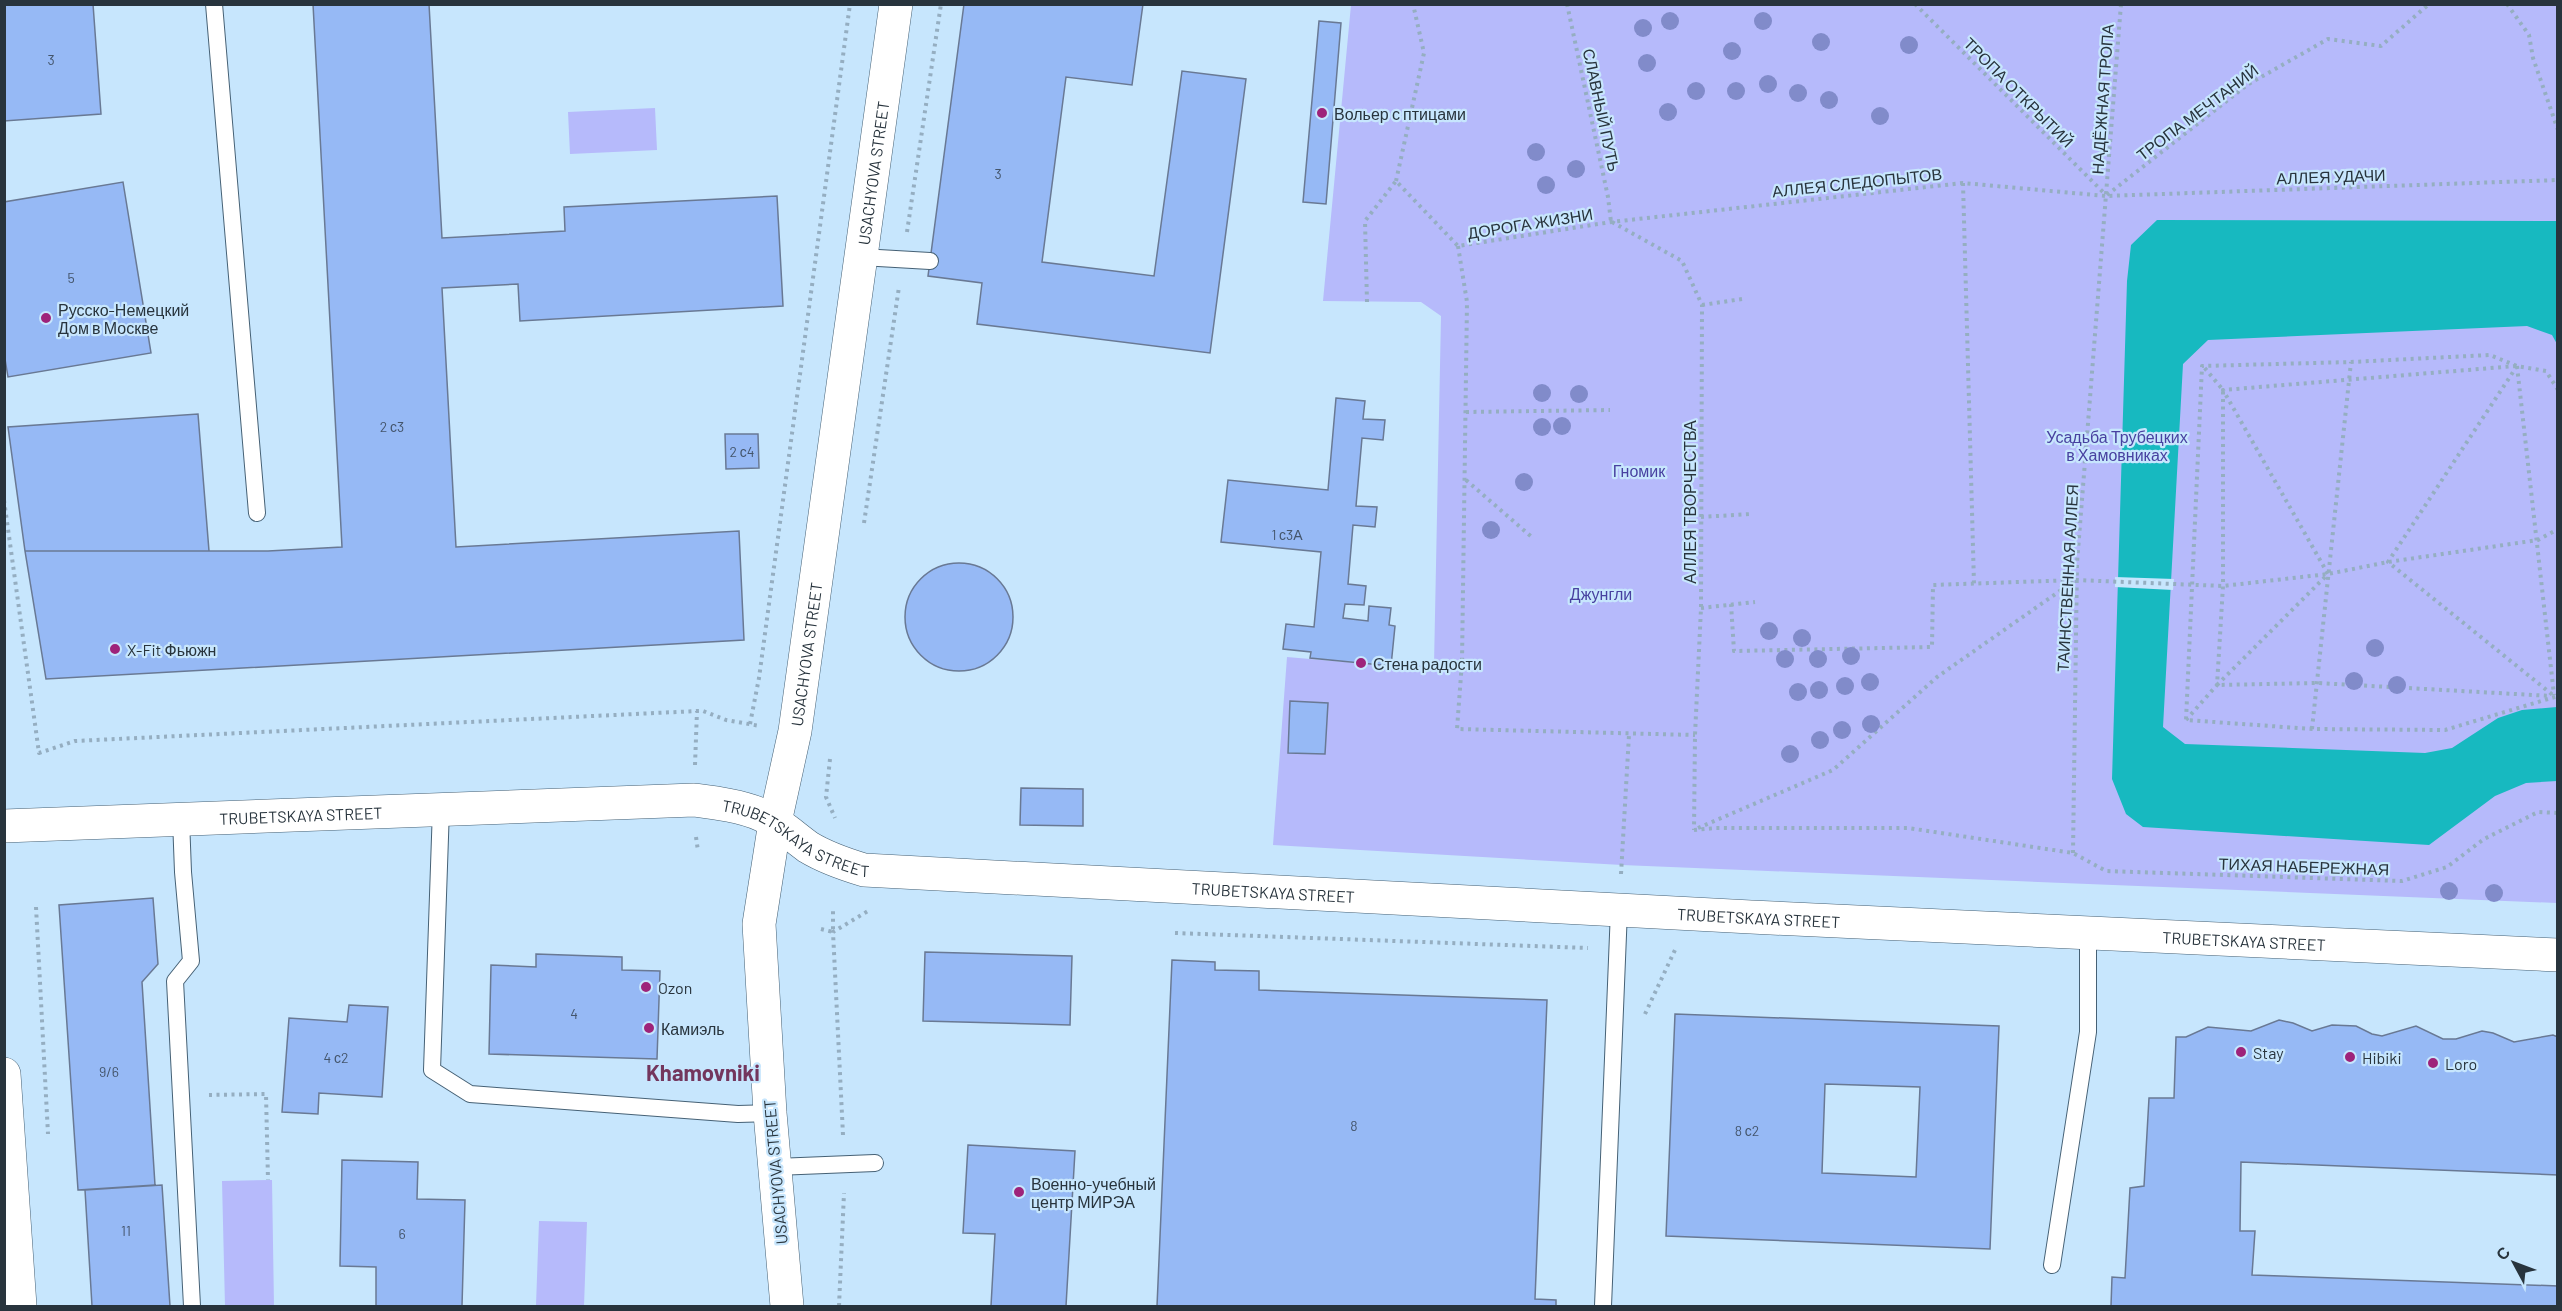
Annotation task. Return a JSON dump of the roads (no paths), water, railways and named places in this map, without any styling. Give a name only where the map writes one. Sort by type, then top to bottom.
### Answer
[{"type":"street","name":"USACHYOVA STREET","points":[[787,1306],[770,1113],[759,924],[775,822],[795,731],[896,4]]},
{"type":"street","name":"TRUBETSKAYA STREET","points":[[4,826],[694,800],[727,805],[760,814],[775,822],[810,848],[837,863],[864,870],[1619,910],[2558,955]]},
{"type":"street","points":[[4,1074],[20,1306]]},
{"type":"lane","points":[[214,4],[257,513]]},
{"type":"lane","points":[[861,257],[930,261]]},
{"type":"lane","points":[[441,808],[432,1070],[470,1094],[738,1114],[770,1113]]},
{"type":"lane","points":[[181,819],[191,961],[175,981],[192,1306]]},
{"type":"lane","points":[[1603,1306],[1619,910]]},
{"type":"lane","points":[[2052,1265],[2088,1032],[2088,932]]},
{"type":"lane","points":[[776,1167],[875,1163]]},
{"type":"place","name":"Вольер с птицами","points":[[1322,113]]},
{"type":"place","name":"Русско-Немецкий Дом в Москве","points":[[46,318]]},
{"type":"place","name":"X-Fit Фьюжн","points":[[115,649]]},
{"type":"place","name":"Стена радости","points":[[1361,663]]},
{"type":"place","name":"Ozon","points":[[646,987]]},
{"type":"place","name":"Камиэль","points":[[649,1028]]},
{"type":"place","name":"Stay","points":[[2241,1052]]},
{"type":"place","name":"Hibiki","points":[[2350,1057]]},
{"type":"place","name":"Loro","points":[[2433,1063]]},
{"type":"place","name":"Военно-учебный центр МИРЭА","points":[[1019,1192]]},
{"type":"district","name":"Khamovniki","points":[[703,1072]]},
{"type":"park label","name":"Усадьба Трубецких в Хамовниках","points":[[2117,445]]},
{"type":"park label","name":"Гномик","points":[[1639,470]]},
{"type":"park label","name":"Джунгли","points":[[1601,593]]}]
